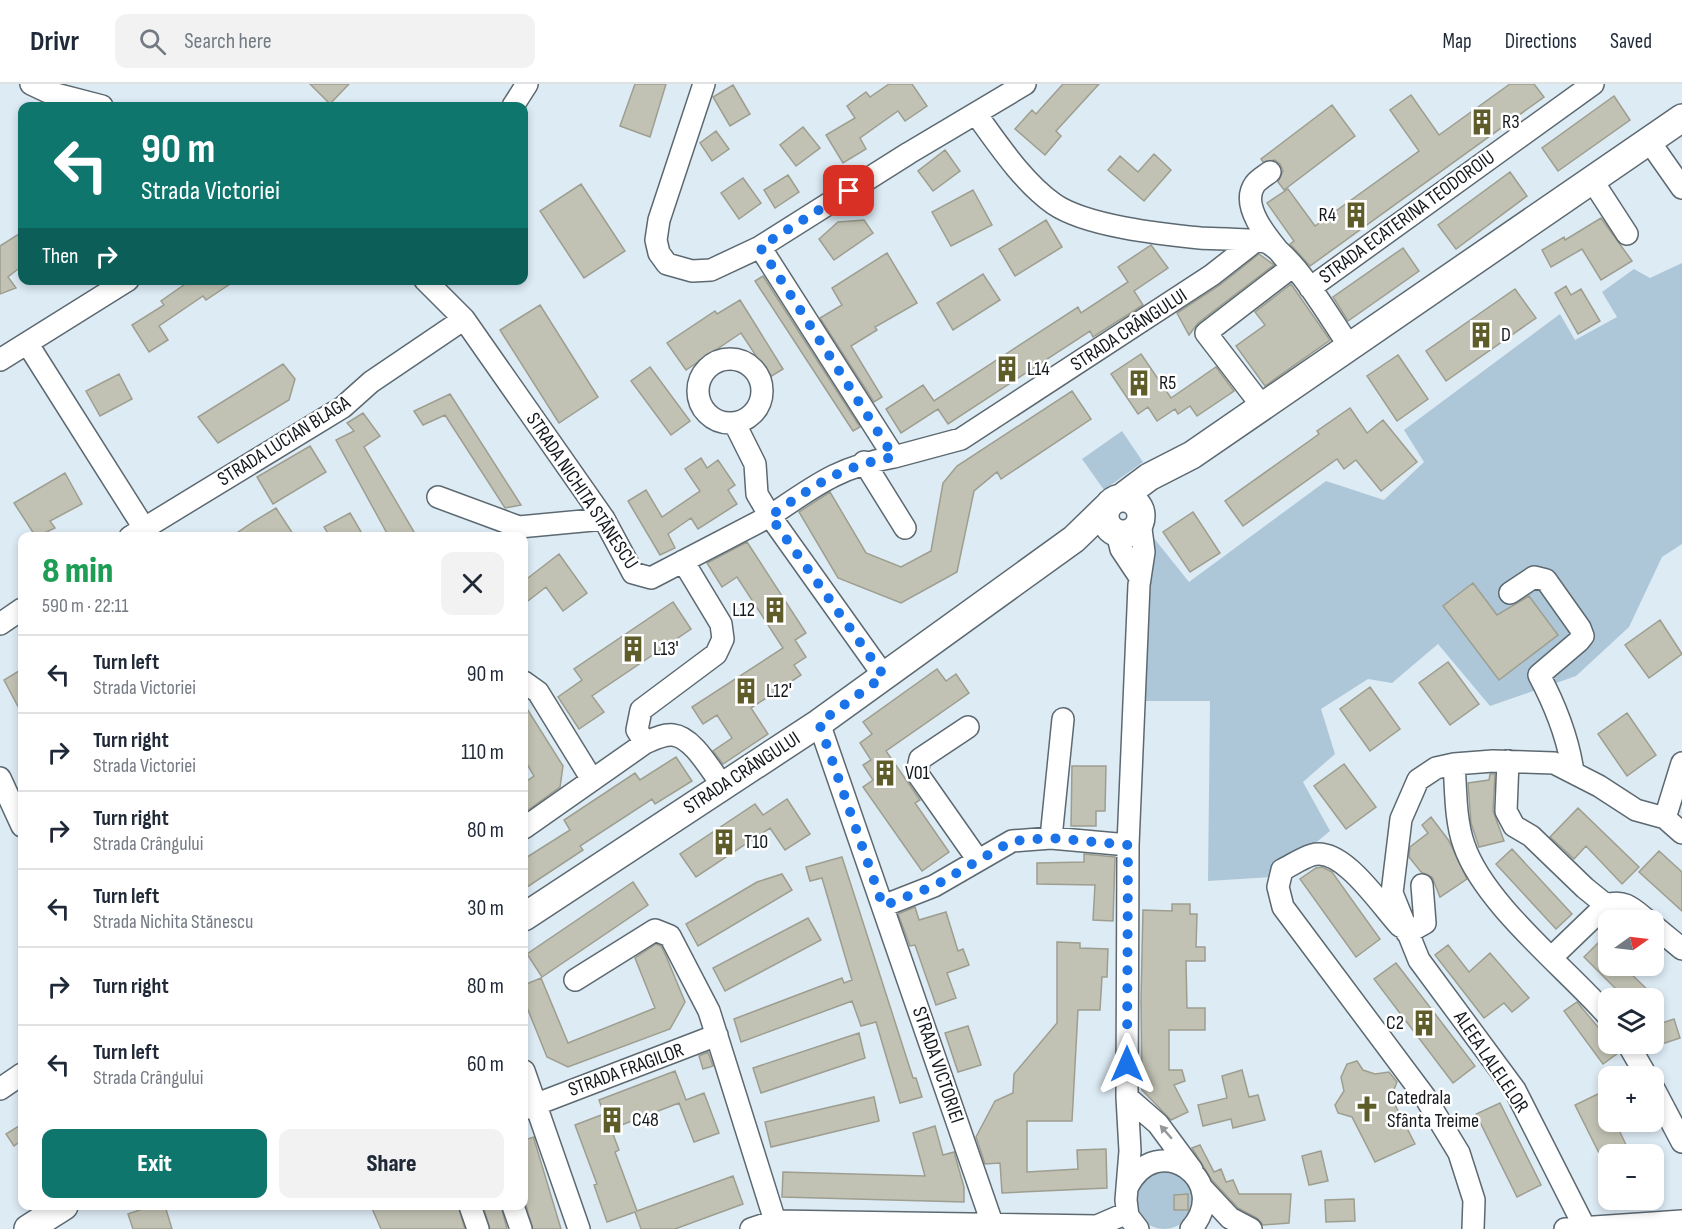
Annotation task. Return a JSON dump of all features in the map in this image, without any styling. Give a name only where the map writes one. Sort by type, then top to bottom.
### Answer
[{"type":"main road","points":[[1123,517],[1152,496],[1181,462],[1682,118]]},
{"type":"main road","name":"STRADA CRÂNGULUI","points":[[528,913],[819,723],[1074,539],[1123,517]]},
{"type":"main road","points":[[28,1229],[58,1210]]},
{"type":"street","points":[[32,84],[48,92],[87,102]]},
{"type":"street","points":[[516,102],[527,84]]},
{"type":"street","points":[[704,84],[659,220],[656,240],[659,254],[667,264],[692,271],[711,270],[760,247],[1025,84]]},
{"type":"street","name":"STRADA ECATERINA TEODOROIU","points":[[1350,347],[1310,288],[1593,84]]},
{"type":"street","points":[[976,114],[1027,179],[1053,203],[1072,213],[1174,236],[1235,242],[1258,239],[1277,250],[1310,288]]},
{"type":"street","points":[[1649,141],[1682,188]]},
{"type":"street","points":[[1270,172],[1255,184],[1250,202],[1253,216],[1292,267]]},
{"type":"street","points":[[1592,180],[1628,234]]},
{"type":"street","name":"STRADA CRÂNGULUI","points":[[864,462],[894,457],[961,439],[1212,275],[1258,239]]},
{"type":"street","points":[[760,247],[894,457]]},
{"type":"street","points":[[1262,406],[1206,333],[1292,267]]},
{"type":"street","points":[[0,360],[120,285]]},
{"type":"street","name":"STRADA NICHITA STĂNESCU","points":[[430,285],[464,319],[604,519],[633,573],[651,578],[770,516],[832,474],[864,462]]},
{"type":"street","name":"STRADA LUCIAN BLAGA","points":[[139,532],[343,407],[371,382],[464,319]]},
{"type":"street","points":[[27,343],[136,532]]},
{"type":"street","points":[[735,424],[755,464],[757,495],[884,676]]},
{"type":"street","points":[[864,462],[905,528]]},
{"type":"street","points":[[438,497],[519,527],[604,519]]},
{"type":"street","points":[[751,1229],[775,1221],[846,1226],[992,1223],[1097,1226],[1129,1222],[1126,1189],[1130,1151],[1127,1097],[1128,845],[1139,576],[1121,549],[1123,517]]},
{"type":"street","points":[[645,743],[637,730],[641,710],[716,654],[723,639],[721,624],[682,561]]},
{"type":"street","points":[[1510,594],[1534,577],[1546,580],[1583,636],[1539,675],[1555,704],[1569,742],[1573,772]]},
{"type":"street","points":[[0,624],[18,612]]},
{"type":"street","points":[[528,685],[538,692],[591,778]]},
{"type":"street","points":[[1051,838],[1063,719]]},
{"type":"street","name":"STRADA VICTORIEI","points":[[819,723],[992,1223]]},
{"type":"street","points":[[968,727],[920,759],[917,773],[978,860]]},
{"type":"street","points":[[528,825],[591,778],[645,743],[665,735],[675,735],[690,744],[723,786]]},
{"type":"street","points":[[1508,761],[1506,811],[1514,826],[1531,836],[1606,905]]},
{"type":"street","points":[[1407,933],[1392,893],[1401,819],[1418,780],[1436,768],[1454,764],[1508,761],[1554,763],[1636,810],[1665,818],[1682,833]]},
{"type":"street","points":[[1454,764],[1463,844],[1475,872],[1498,902],[1598,1005]]},
{"type":"street","points":[[1665,818],[1681,766]]},
{"type":"street","points":[[0,778],[18,817]]},
{"type":"street","points":[[883,906],[934,886],[1012,841],[1051,838],[1128,845]]},
{"type":"street","points":[[1407,933],[1348,866],[1330,856],[1314,854],[1282,870],[1278,887],[1283,907],[1425,1097],[1459,1153],[1474,1200],[1473,1229]]},
{"type":"street","points":[[1407,933],[1425,923],[1422,885]]},
{"type":"street","points":[[1552,957],[1606,905],[1618,901],[1633,910]]},
{"type":"street","points":[[575,980],[655,930],[670,936],[709,1011],[775,1221]]},
{"type":"street","name":"ALEEA LALELELOR","points":[[1407,933],[1419,960],[1515,1090],[1575,1228]]},
{"type":"street","points":[[1664,934],[1682,949]]},
{"type":"street","name":"STRADA FRAGILOR","points":[[529,1106],[717,1035]]},
{"type":"street","points":[[0,1089],[18,1077]]},
{"type":"street","points":[[1127,1097],[1149,1113],[1173,1140],[1199,1181],[1204,1202],[1200,1216],[1191,1229]]},
{"type":"street","points":[[529,1106],[579,1229]]},
{"type":"street","points":[[1664,1108],[1682,1142]]},
{"type":"street","points":[[1126,1189],[1133,1176],[1143,1166],[1157,1161],[1171,1161],[1184,1166],[1230,1218],[1251,1229]]},
{"type":"street","points":[[471,1210],[478,1229]]},
{"type":"street","points":[[514,1210],[520,1229]]},
{"type":"street","points":[[1575,1228],[1682,1221]]},
{"type":"shaded area","points":[[1682,263],[1682,544],[1662,557],[1629,627],[1576,676],[1490,706],[1438,644],[1392,683],[1368,679],[1321,709],[1335,754],[1303,782],[1330,831],[1274,877],[1208,881],[1210,701],[1144,701],[1153,537],[1189,582],[1326,481],[1384,500],[1424,462],[1404,430],[1560,314],[1575,340],[1617,317],[1602,292],[1634,269],[1650,278]]},
{"type":"shaded area","points":[[1122,431],[1143,462],[1104,490],[1082,459]]},
{"type":"shaded area","points":[[1164,1171],[1180,1176],[1188,1184],[1193,1200],[1188,1216],[1180,1224],[1164,1229],[1148,1224],[1140,1216],[1135,1200],[1140,1184],[1148,1176]]},
{"type":"building","points":[[310,84],[349,84],[332,102],[328,102]]},
{"type":"building","points":[[635,84],[666,84],[650,137],[620,126]]},
{"type":"building","points":[[889,84],[912,84],[927,106],[905,121],[898,111],[860,138],[866,149],[843,163],[826,135],[855,118],[847,106],[866,92],[870,97]]},
{"type":"building","points":[[1063,84],[1099,84],[1056,131],[1061,136],[1045,155],[1015,129],[1032,110],[1036,114]]},
{"type":"building","points":[[1510,84],[1534,84],[1544,97],[1310,266],[1290,244],[1294,241],[1267,203],[1288,189],[1315,226],[1419,151],[1390,110],[1411,95],[1439,135]]},
{"type":"building","points":[[733,85],[750,114],[730,126],[713,97]]},
{"type":"building","points":[[1614,96],[1630,120],[1558,171],[1542,148]]},
{"type":"building","points":[[1332,105],[1355,136],[1284,190],[1278,182],[1283,171],[1280,164],[1275,160],[1263,162],[1261,159]]},
{"type":"building","points":[[803,127],[820,148],[796,166],[780,145]]},
{"type":"building","points":[[716,131],[729,149],[712,161],[700,143]]},
{"type":"building","points":[[945,150],[960,171],[933,191],[918,171]]},
{"type":"building","points":[[1154,154],[1171,170],[1144,201],[1108,170],[1120,156],[1138,172]]},
{"type":"building","points":[[1510,172],[1527,196],[1456,249],[1438,225]]},
{"type":"building","points":[[788,175],[799,192],[775,208],[764,190]]},
{"type":"building","points":[[743,178],[761,203],[739,219],[721,193]]},
{"type":"building","points":[[581,184],[625,251],[584,278],[540,211]]},
{"type":"building","points":[[973,190],[992,225],[951,246],[932,212]]},
{"type":"building","points":[[1601,218],[1632,261],[1601,280],[1582,249],[1551,267],[1542,250],[1564,237],[1565,240]]},
{"type":"building","points":[[864,220],[873,233],[834,260],[819,239],[838,222]]},
{"type":"building","points":[[1046,220],[1062,247],[1015,276],[999,249]]},
{"type":"building","points":[[18,235],[18,269],[8,277],[16,288],[0,294],[0,246]]},
{"type":"building","name":"L14","points":[[1151,245],[1168,268],[1134,291],[1143,305],[1093,337],[1090,331],[948,424],[938,409],[901,433],[886,409],[923,385],[934,401],[1078,307],[1081,313],[1128,282],[1118,267]]},
{"type":"building","points":[[1403,248],[1419,271],[1348,321],[1333,297]]},
{"type":"building","points":[[887,253],[917,303],[875,327],[877,330],[851,346],[882,397],[874,402],[820,318],[842,305],[832,288]]},
{"type":"building","points":[[1259,254],[1274,265],[1198,323],[1189,335],[1177,313],[1220,285]]},
{"type":"building","points":[[983,274],[1000,300],[953,330],[937,303]]},
{"type":"building","points":[[763,276],[860,427],[853,431],[755,281]]},
{"type":"building","points":[[1291,284],[1330,340],[1265,386],[1236,346],[1265,325],[1255,312]]},
{"type":"building","points":[[184,285],[228,285],[206,300],[203,296],[159,326],[168,340],[149,352],[132,325],[164,305],[161,301]]},
{"type":"building","points":[[1566,286],[1571,295],[1581,289],[1600,321],[1578,334],[1555,293]]},
{"type":"building","name":"D","points":[[1515,289],[1536,318],[1446,381],[1426,351]]},
{"type":"building","points":[[740,300],[783,369],[770,377],[741,333],[686,370],[667,343],[715,311],[717,314]]},
{"type":"building","points":[[540,305],[598,397],[559,423],[500,330]]},
{"type":"building","name":"R5","points":[[1141,354],[1171,398],[1216,367],[1234,391],[1197,416],[1190,406],[1178,414],[1175,409],[1157,421],[1148,407],[1138,414],[1111,374]]},
{"type":"building","points":[[1398,355],[1428,399],[1397,421],[1367,376]]},
{"type":"building","points":[[283,364],[295,379],[289,400],[218,443],[198,417]]},
{"type":"building","points":[[650,367],[690,421],[671,435],[631,381]]},
{"type":"building","points":[[119,374],[132,399],[100,416],[86,391]]},
{"type":"building","points":[[1072,391],[1091,419],[1001,479],[997,472],[974,491],[957,572],[901,603],[838,578],[799,512],[830,492],[866,553],[901,567],[931,551],[943,483],[957,466]]},
{"type":"building","points":[[450,394],[521,505],[505,508],[445,415],[423,425],[414,411]]},
{"type":"building","points":[[1350,408],[1367,433],[1383,420],[1417,462],[1381,491],[1356,460],[1344,469],[1337,459],[1243,526],[1225,501],[1319,434],[1317,431]]},
{"type":"building","points":[[363,413],[380,436],[364,447],[414,532],[386,532],[336,440],[354,431],[347,423]]},
{"type":"building","points":[[310,446],[326,472],[273,504],[257,477]]},
{"type":"building","points":[[701,458],[707,468],[718,460],[735,485],[728,490],[737,504],[698,529],[691,518],[668,534],[675,548],[660,555],[628,501],[646,490],[662,517],[700,491],[685,469]]},
{"type":"building","points":[[65,473],[82,504],[50,521],[55,528],[47,532],[33,532],[14,503]]},
{"type":"building","points":[[276,508],[292,532],[238,532]]},
{"type":"building","points":[[1193,512],[1220,553],[1190,572],[1163,532]]},
{"type":"building","points":[[350,513],[361,532],[327,532],[324,527]]},
{"type":"building","points":[[747,542],[806,633],[795,640],[806,657],[794,665],[801,675],[751,708],[768,734],[723,764],[713,751],[732,738],[717,715],[703,724],[692,707],[783,648],[737,577],[722,587],[707,563]]},
{"type":"building","points":[[559,554],[587,593],[563,611],[546,587],[528,601],[528,578]]},
{"type":"building","points":[[1473,583],[1497,615],[1529,596],[1558,635],[1499,680],[1443,606]]},
{"type":"building","name":"L13'","points":[[673,602],[691,629],[592,696],[604,712],[579,729],[558,697],[582,680],[574,669]]},
{"type":"building","points":[[1660,620],[1682,654],[1649,678],[1625,645]]},
{"type":"building","points":[[1448,662],[1479,704],[1450,725],[1419,683]]},
{"type":"building","name":"V01","points":[[937,669],[946,681],[956,674],[969,693],[886,751],[920,800],[915,803],[949,852],[922,871],[863,787],[873,780],[863,765],[871,760],[860,743],[872,734],[863,722]]},
{"type":"building","points":[[18,671],[18,706],[4,680]]},
{"type":"building","points":[[1370,687],[1400,729],[1370,751],[1340,709]]},
{"type":"building","points":[[528,710],[563,766],[560,787],[528,810],[528,780],[534,776],[528,766]]},
{"type":"building","points":[[1627,713],[1656,755],[1627,776],[1598,734]]},
{"type":"building","points":[[676,757],[692,781],[655,804],[652,799],[580,846],[583,850],[528,886],[528,856],[570,830],[564,820],[635,773],[640,780]]},
{"type":"building","points":[[1344,764],[1376,807],[1346,829],[1314,786]]},
{"type":"building","points":[[1072,766],[1106,766],[1105,811],[1096,811],[1096,826],[1071,826]]},
{"type":"building","points":[[1490,774],[1495,774],[1493,811],[1504,841],[1479,847],[1471,823],[1468,783],[1489,780]]},
{"type":"building","name":"T10","points":[[787,799],[810,834],[785,850],[770,828],[696,877],[680,854],[755,804],[763,815]]},
{"type":"building","points":[[1578,808],[1639,867],[1622,884],[1586,846],[1574,859],[1550,837]]},
{"type":"building","points":[[1431,817],[1449,841],[1467,879],[1440,897],[1432,877],[1421,872],[1409,857],[1410,847],[1428,833],[1422,825]]},
{"type":"building","points":[[1512,849],[1572,914],[1556,929],[1496,864]]},
{"type":"building","points":[[1659,851],[1682,872],[1682,911],[1639,872]]},
{"type":"building","points":[[1084,854],[1115,857],[1113,921],[1093,920],[1095,885],[1037,884],[1037,863],[1084,862]]},
{"type":"building","points":[[842,857],[913,1078],[916,1078],[922,1097],[900,1103],[876,1022],[861,1026],[852,1001],[741,1042],[734,1019],[842,978],[844,983],[852,980],[822,878],[810,881],[806,867]]},
{"type":"building","points":[[1322,867],[1332,872],[1380,939],[1356,957],[1300,879],[1316,868]]},
{"type":"building","points":[[782,874],[792,890],[698,946],[686,924],[757,882]]},
{"type":"building","points":[[633,882],[648,905],[542,977],[528,953]]},
{"type":"building","points":[[1172,904],[1190,904],[1190,914],[1197,914],[1196,947],[1205,947],[1205,961],[1186,961],[1187,1008],[1205,1008],[1205,1030],[1169,1030],[1169,1070],[1182,1070],[1185,1081],[1174,1085],[1188,1112],[1171,1120],[1142,1090],[1141,1000],[1143,910],[1172,911]]},
{"type":"building","points":[[915,907],[919,920],[946,912],[958,951],[963,949],[969,965],[947,973],[956,998],[936,1005],[915,945],[910,946],[898,914]]},
{"type":"building","points":[[808,918],[821,940],[725,991],[713,968]]},
{"type":"building","points":[[1057,942],[1080,943],[1080,948],[1108,949],[1107,977],[1102,977],[1100,1010],[1078,1010],[1072,1121],[1027,1121],[1027,1172],[1078,1169],[1077,1150],[1106,1149],[1107,1188],[1002,1193],[1000,1163],[985,1164],[976,1137],[995,1101],[1013,1093],[1014,1074],[1057,1023]]},
{"type":"building","points":[[1598,943],[1598,971],[1584,957]]},
{"type":"building","points":[[656,944],[661,946],[666,956],[685,1002],[670,1029],[568,1067],[547,1057],[528,1010],[528,983],[541,978],[568,1043],[655,1008],[635,958]]},
{"type":"building","points":[[1448,945],[1469,972],[1490,953],[1529,998],[1512,1012],[1504,1003],[1484,1018],[1435,955]]},
{"type":"building","name":"C2","points":[[1396,963],[1475,1066],[1453,1083],[1374,979]]},
{"type":"building","points":[[1603,976],[1633,976],[1646,988],[1615,988]]},
{"type":"building","points":[[1577,1002],[1598,1027],[1598,1054],[1617,1054],[1603,1064],[1564,1011]]},
{"type":"building","points":[[1674,1019],[1680,1038],[1664,1043],[1664,1022]]},
{"type":"building","points":[[968,1026],[981,1065],[958,1072],[945,1033]]},
{"type":"building","points":[[859,1033],[865,1058],[761,1093],[753,1068]]},
{"type":"building","points":[[708,1052],[713,1066],[703,1069],[699,1056]]},
{"type":"building","name":"Catedrala Sfânta Treime","points":[[1357,1061],[1363,1070],[1375,1074],[1389,1072],[1397,1082],[1391,1097],[1415,1144],[1375,1162],[1352,1117],[1338,1113],[1335,1105],[1344,1091],[1341,1077],[1347,1064]]},
{"type":"building","points":[[1242,1070],[1249,1097],[1258,1095],[1265,1120],[1233,1128],[1231,1119],[1203,1126],[1198,1105],[1227,1098],[1222,1076]]},
{"type":"building","points":[[675,1071],[686,1100],[704,1093],[719,1133],[694,1142],[679,1103],[611,1129],[619,1150],[615,1152],[637,1211],[733,1176],[743,1204],[675,1229],[641,1229],[635,1212],[607,1222],[594,1185],[597,1184],[575,1125],[604,1114],[599,1100]]},
{"type":"building","points":[[1598,1094],[1598,1132],[1620,1132],[1626,1144],[1598,1144],[1598,1151],[1575,1105]]},
{"type":"building","points":[[874,1097],[879,1121],[771,1147],[765,1122]]},
{"type":"building","points":[[1500,1103],[1541,1185],[1517,1197],[1476,1114]]},
{"type":"building","points":[[18,1126],[18,1143],[14,1146],[6,1134]]},
{"type":"building","points":[[935,1126],[943,1155],[954,1152],[964,1187],[964,1202],[782,1197],[783,1172],[925,1176],[913,1133]]},
{"type":"building","points":[[534,1137],[561,1229],[533,1229],[527,1210],[528,1139]]},
{"type":"building","points":[[1200,1145],[1214,1172],[1221,1169],[1226,1182],[1233,1180],[1239,1194],[1291,1194],[1289,1223],[1263,1225],[1257,1218],[1238,1208],[1211,1179],[1192,1148]]},
{"type":"building","points":[[1321,1151],[1328,1181],[1309,1185],[1302,1156]]},
{"type":"building","points":[[1188,1194],[1188,1210],[1174,1210],[1174,1195]]},
{"type":"building","points":[[1354,1199],[1355,1221],[1326,1222],[1325,1200]]},
{"type":"building","points":[[140,1210],[166,1210],[172,1229],[133,1229],[128,1214]]},
{"type":"building","points":[[373,1210],[459,1210],[465,1229],[381,1229]]},
{"type":"building","points":[[484,1210],[502,1210],[507,1229],[490,1229]]},
{"type":"place","name":"R3","points":[[1482,122]]},
{"type":"place","name":"R4","points":[[1356,215]]},
{"type":"place","name":"D","points":[[1481,335]]},
{"type":"place","name":"L14","points":[[1007,369]]},
{"type":"place","name":"R5","points":[[1139,383]]},
{"type":"place","name":"L12","points":[[775,610]]},
{"type":"place","name":"L13'","points":[[633,649]]},
{"type":"place","name":"L12'","points":[[746,691]]},
{"type":"place","name":"V01","points":[[885,773]]},
{"type":"place","name":"T10","points":[[724,842]]},
{"type":"place","name":"C2","points":[[1424,1023]]},
{"type":"place","name":"Catedrala Sfânta Treime","points":[[1367,1109]]},
{"type":"place","name":"C48","points":[[612,1120]]},
{"type":"route","points":[[849,191],[760,247],[894,457],[864,462],[832,474],[770,516],[884,676],[819,723],[883,906],[934,886],[1003,844],[1012,841],[1051,838],[1128,845],[1127,1064]]}]
